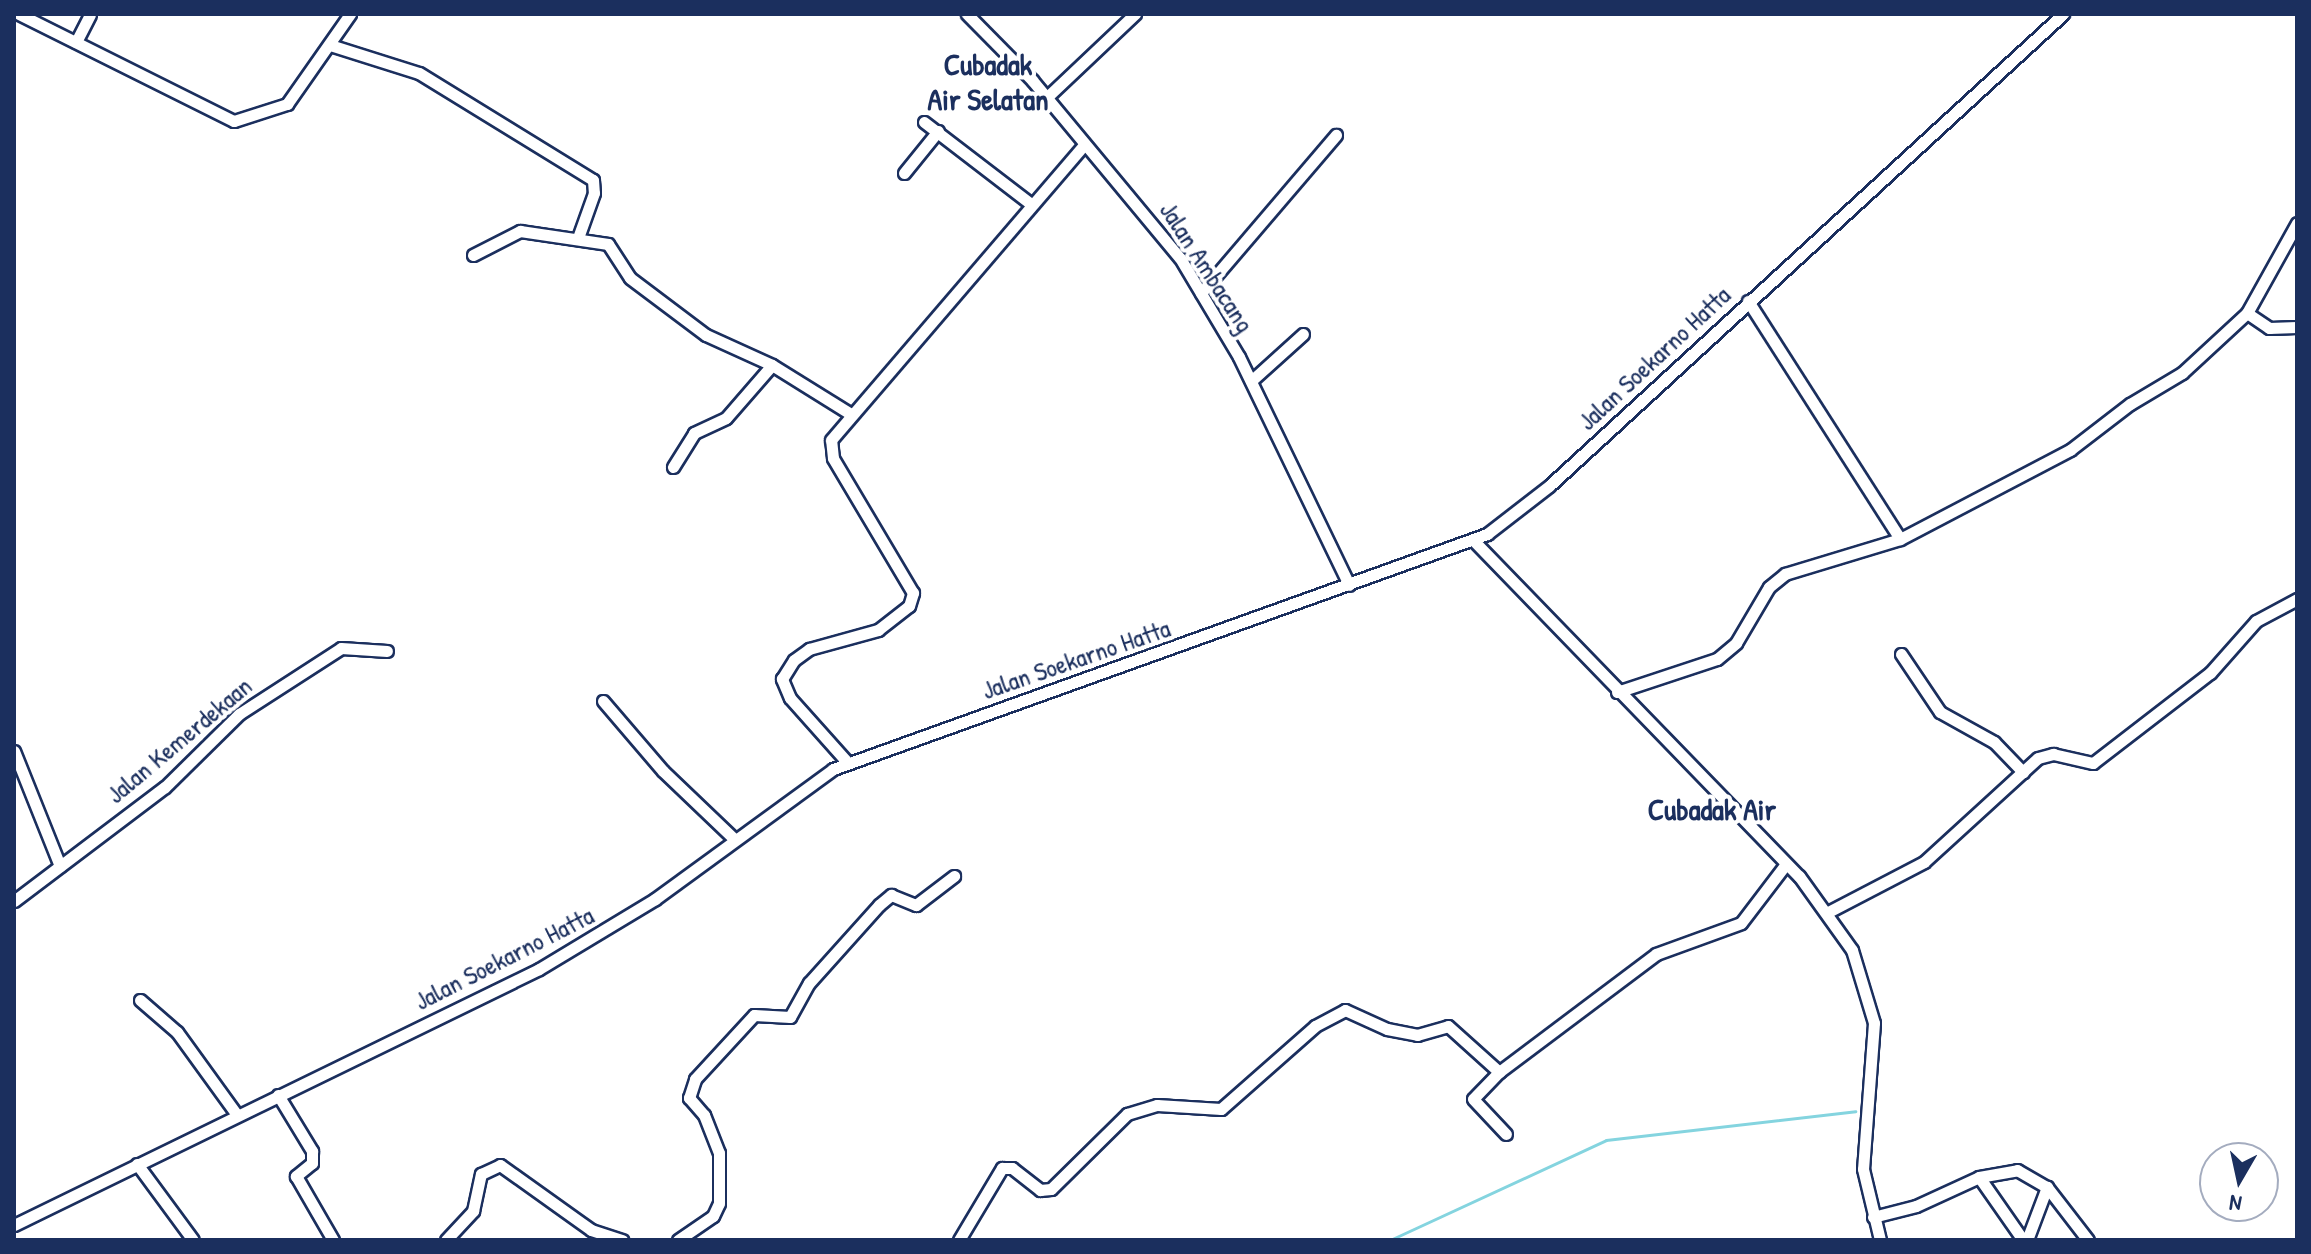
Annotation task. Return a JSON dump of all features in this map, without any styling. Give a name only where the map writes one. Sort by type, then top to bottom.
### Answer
[{"type":"street","points":[[19,14],[234,121],[287,104],[350,14]]},
{"type":"street","points":[[76,42],[90,14]]},
{"type":"street","name":"Jalan Ambacang","points":[[967,14],[1154,222],[1201,293],[1251,381],[1349,585]]},
{"type":"street","points":[[980,26],[990,14]]},
{"type":"street","points":[[1045,99],[1135,14]]},
{"type":"street","name":"Jalan Soekarno Hatta","points":[[14,1225],[539,969],[655,899],[807,783],[848,763],[1474,541],[1549,486],[2063,14]]},
{"type":"street","points":[[330,45],[419,73],[587,175],[594,193],[578,238]]},
{"type":"street","points":[[924,122],[1031,204]]},
{"type":"street","points":[[904,173],[938,131]]},
{"type":"street","points":[[1201,293],[1336,135]]},
{"type":"street","points":[[848,763],[790,698],[782,679],[794,660],[809,649],[869,635],[912,600],[909,583],[830,451],[831,440],[849,413],[1084,145]]},
{"type":"street","points":[[1617,692],[1717,659],[1736,643],[1763,596],[1785,574],[1900,539],[1995,493],[2097,432],[2130,404],[2182,373],[2247,313],[2297,223]]},
{"type":"street","points":[[473,255],[520,231],[608,244],[634,282],[716,341],[772,365],[849,413]]},
{"type":"street","points":[[1748,301],[1900,539]]},
{"type":"street","points":[[2247,313],[2269,328],[2297,327]]},
{"type":"street","points":[[1251,381],[1303,334]]},
{"type":"street","points":[[673,467],[694,433],[726,418],[772,365]]},
{"type":"street","points":[[1474,541],[1786,864],[1828,912],[1860,965],[1874,1023],[1863,1169],[1880,1240]]},
{"type":"street","points":[[1828,912],[1924,862],[2043,755],[2093,763],[2210,673],[2256,621],[2297,599]]},
{"type":"street","name":"Jalan Kemerdekaan","points":[[14,901],[165,787],[239,714],[341,648],[387,651]]},
{"type":"street","points":[[1901,654],[1940,712],[1994,742],[2023,772]]},
{"type":"street","points":[[603,701],[663,771],[733,838]]},
{"type":"street","points":[[14,751],[60,866]]},
{"type":"street","points":[[1506,1134],[1473,1099],[1499,1072],[1656,954],[1741,923],[1786,864]]},
{"type":"street","points":[[678,1240],[713,1216],[719,1203],[719,1153],[704,1115],[689,1098],[695,1079],[754,1015],[790,1017],[809,983],[891,895],[916,905],[954,876]]},
{"type":"street","points":[[140,1000],[177,1032],[237,1115]]},
{"type":"street","points":[[959,1240],[1002,1168],[1012,1168],[1040,1190],[1051,1189],[1127,1114],[1157,1105],[1221,1109],[1315,1026],[1345,1010],[1387,1029],[1417,1035],[1448,1026],[1499,1072]]},
{"type":"street","points":[[278,1095],[312,1151],[312,1163],[296,1176],[333,1240]]},
{"type":"street","points":[[137,1164],[193,1240]]},
{"type":"street","points":[[446,1240],[473,1211],[481,1174],[500,1165],[591,1230],[622,1240]]},
{"type":"street","points":[[1873,1217],[1916,1206],[1979,1177],[2027,1171],[2047,1187],[2088,1240]]},
{"type":"street","points":[[1979,1177],[2025,1240]]},
{"type":"street","points":[[2025,1240],[2047,1187]]},
{"type":"waterway","points":[[1390,1240],[1606,1140],[1855,1111]]},
{"type":"district","name":"Cubadak Air Selatan","points":[[988,81]]},
{"type":"district","name":"Cubadak Air","points":[[1712,809]]}]
